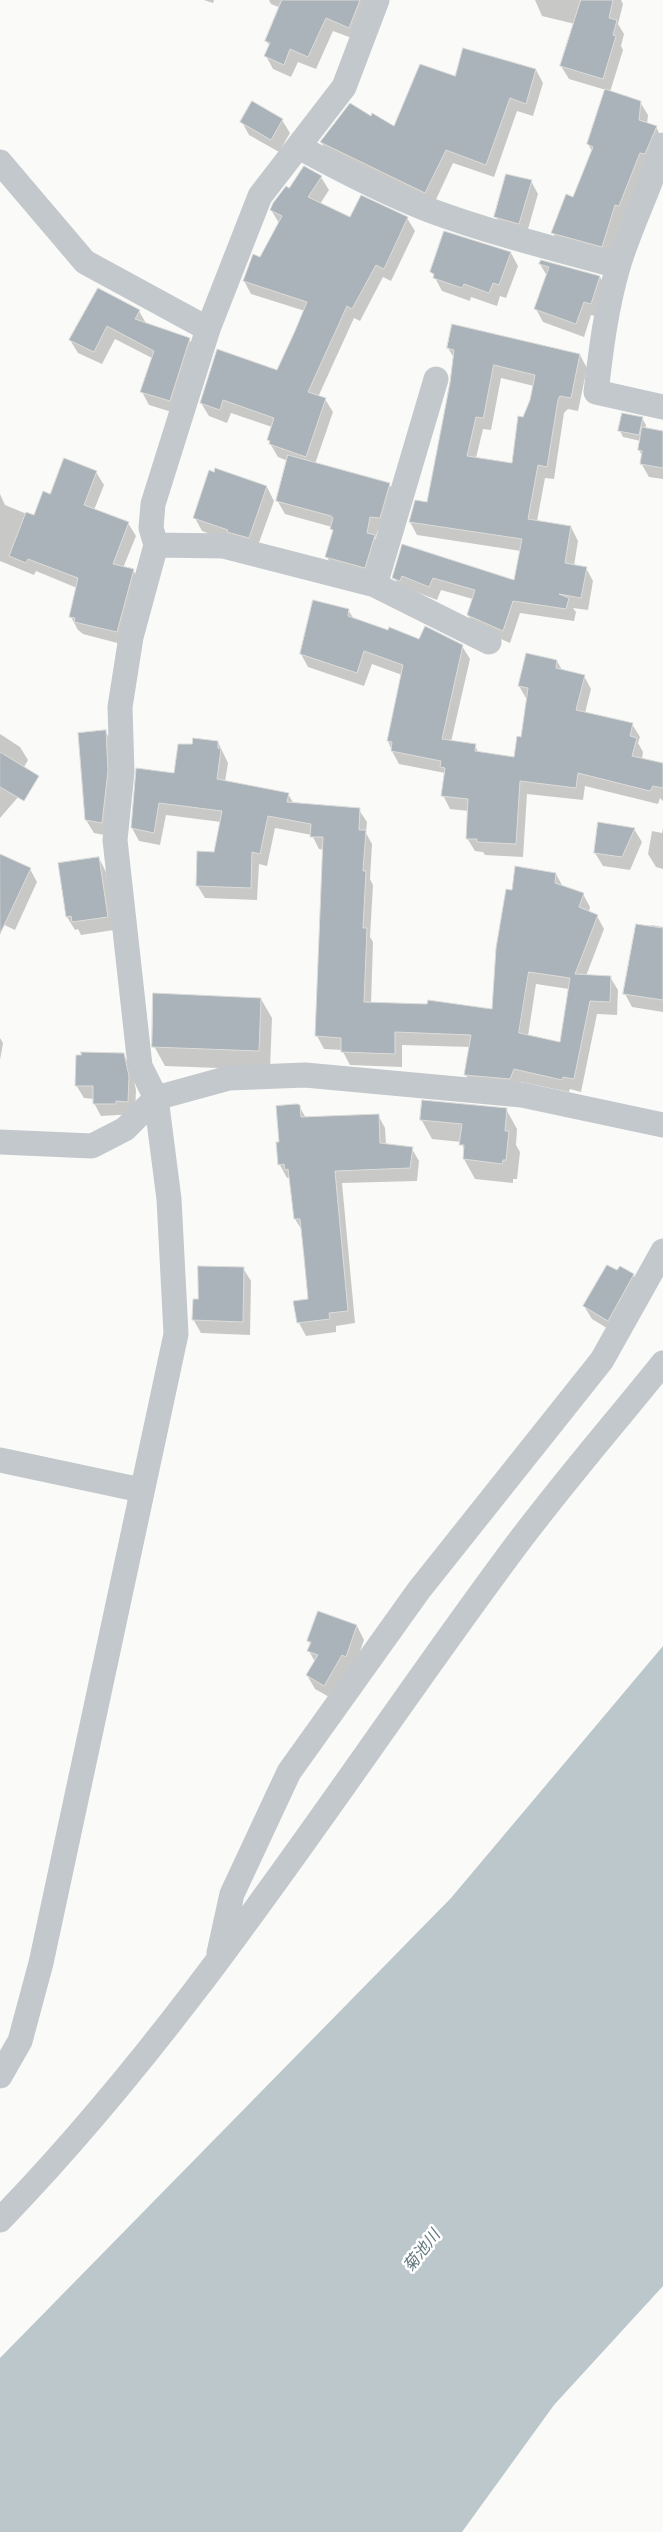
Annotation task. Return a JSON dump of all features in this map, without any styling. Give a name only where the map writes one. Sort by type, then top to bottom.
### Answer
[{"type":"street","points":[[0,2076],[20,2041],[41,1963],[176,1334],[169,1199],[156,1098],[140,1066],[115,840],[122,772],[120,706],[131,637],[156,545],[151,528],[153,504],[208,329],[260,196],[344,87],[377,0]]},
{"type":"street","points":[[663,145],[656,170],[618,266],[602,335],[596,392],[663,407]]},
{"type":"street","points":[[299,147],[348,173],[428,210],[513,238],[618,266]]},
{"type":"street","points":[[0,162],[85,262],[208,329]]},
{"type":"street","points":[[375,585],[436,379]]},
{"type":"street","points":[[156,545],[223,546],[375,585],[488,642]]},
{"type":"street","points":[[0,1142],[92,1146],[125,1129],[156,1098],[229,1078],[304,1076],[522,1095],[663,1125]]},
{"type":"street","points":[[216,1963],[232,1894],[289,1772],[419,1590],[602,1360],[663,1251]]},
{"type":"street","points":[[0,2220],[41,2178],[192,1998],[504,1561],[663,1363]]},
{"type":"street","points":[[0,1460],[141,1490]]},
{"type":"water","name":"菊池川","points":[[663,1646],[663,2286],[554,2405],[462,2532],[0,2532],[0,2358],[451,1898]]},
{"type":"building","points":[[282,0],[360,0],[349,28],[326,18],[308,57],[290,49],[284,65],[264,56],[270,43],[265,41]]},
{"type":"building","points":[[581,0],[613,0],[609,18],[617,20],[613,35],[616,36],[603,79],[560,66]]},
{"type":"building","points":[[463,48],[536,69],[526,104],[510,98],[486,165],[446,150],[425,193],[320,142],[350,103],[371,116],[372,113],[394,126],[420,64],[455,76]]},
{"type":"building","points":[[605,89],[641,101],[639,120],[657,126],[645,154],[640,153],[619,206],[615,205],[602,247],[551,233],[566,194],[573,197],[593,147],[587,144]]},
{"type":"building","points":[[252,101],[283,119],[271,140],[240,122]]},
{"type":"building","points":[[304,166],[322,176],[308,197],[350,217],[361,195],[408,217],[384,269],[376,265],[352,309],[347,306],[308,392],[326,398],[306,457],[269,444],[270,441],[267,440],[274,418],[223,400],[220,410],[200,403],[217,349],[277,370],[295,331],[307,302],[243,281],[253,254],[260,257],[282,216],[270,210],[273,203],[286,186],[289,188]]},
{"type":"building","points":[[506,174],[532,180],[519,224],[494,217]]},
{"type":"building","points":[[444,231],[511,252],[499,285],[493,283],[489,293],[464,284],[462,288],[433,278],[434,274],[430,272]]},
{"type":"building","points":[[541,260],[600,276],[591,304],[584,302],[576,324],[534,309],[549,267],[539,264]]},
{"type":"building","points":[[98,288],[140,310],[135,319],[190,338],[170,401],[140,392],[154,351],[107,326],[94,352],[69,340]]},
{"type":"building","points":[[452,324],[580,354],[571,398],[560,396],[558,400],[547,467],[538,465],[528,519],[571,526],[565,563],[587,567],[581,598],[559,594],[569,598],[566,609],[513,601],[503,631],[467,615],[475,590],[433,578],[429,587],[402,576],[400,581],[392,578],[402,544],[514,580],[522,539],[409,522],[415,500],[427,502],[450,383],[454,350],[447,348]],"holes":[[[494,365],[535,375],[530,400],[523,417],[518,416],[512,463],[467,456],[476,417],[483,418]]]},
{"type":"building","points":[[622,413],[643,417],[639,435],[618,431]]},
{"type":"building","points":[[642,427],[663,431],[663,468],[640,464],[642,451],[638,450]]},
{"type":"building","points":[[288,455],[390,483],[380,518],[370,517],[367,533],[375,535],[365,568],[325,557],[333,530],[330,529],[333,518],[331,516],[276,501]]},
{"type":"building","points":[[64,458],[97,471],[84,505],[129,522],[113,564],[134,569],[117,632],[74,622],[75,618],[69,617],[78,578],[28,559],[26,563],[9,556],[26,512],[34,515],[43,491],[50,494]]},
{"type":"building","points":[[215,468],[267,486],[249,538],[227,532],[228,530],[193,518],[209,470],[214,472]]},
{"type":"building","points":[[313,600],[349,609],[348,616],[388,630],[389,627],[419,639],[425,626],[463,645],[442,739],[476,744],[475,751],[514,757],[517,736],[521,737],[528,688],[518,686],[526,653],[557,660],[556,668],[585,675],[576,710],[633,723],[630,736],[637,738],[632,756],[663,763],[663,788],[653,786],[650,791],[578,773],[576,788],[520,781],[516,844],[477,842],[477,839],[466,839],[468,799],[441,796],[445,768],[440,767],[441,761],[391,751],[392,742],[387,741],[403,665],[364,651],[357,673],[300,654]]},
{"type":"building","points":[[106,730],[108,771],[102,823],[85,820],[78,733]]},
{"type":"building","points":[[193,738],[218,741],[218,748],[221,749],[217,779],[289,793],[287,802],[360,808],[359,830],[366,830],[363,871],[366,871],[363,928],[367,928],[364,1002],[427,1004],[428,1000],[492,1009],[496,948],[506,889],[512,890],[515,866],[556,873],[555,883],[584,893],[579,907],[598,915],[575,974],[611,976],[610,1002],[590,1001],[574,1079],[563,1077],[562,1080],[514,1069],[510,1079],[464,1075],[471,1035],[395,1032],[395,1054],[341,1052],[341,1038],[315,1036],[323,837],[310,837],[311,824],[268,816],[260,854],[252,852],[251,888],[196,886],[197,851],[214,852],[222,811],[159,803],[154,833],[131,828],[136,768],[174,773],[178,744],[192,744]],"holes":[[[529,972],[570,978],[560,1042],[519,1033]]]},
{"type":"building","points":[[0,752],[39,776],[24,801],[0,787]]},
{"type":"building","points":[[598,822],[635,828],[622,857],[594,853]]},
{"type":"building","points":[[0,854],[31,868],[0,934]]},
{"type":"building","points":[[99,857],[108,917],[72,922],[71,916],[66,917],[58,863]]},
{"type":"building","points":[[636,924],[663,928],[663,1000],[623,994]]},
{"type":"building","points":[[153,993],[261,998],[259,1051],[152,1047]]},
{"type":"building","points":[[81,1052],[124,1053],[129,1076],[128,1102],[116,1101],[116,1104],[93,1104],[93,1086],[75,1086],[76,1055],[81,1055]]},
{"type":"building","points":[[422,1100],[507,1108],[505,1131],[509,1131],[506,1160],[503,1160],[502,1164],[463,1159],[464,1145],[459,1145],[462,1124],[420,1120]]},
{"type":"building","points":[[300,1105],[301,1117],[379,1114],[380,1143],[413,1147],[410,1168],[335,1171],[348,1311],[329,1313],[330,1319],[297,1323],[293,1301],[308,1299],[304,1257],[300,1219],[294,1219],[288,1169],[285,1170],[284,1164],[278,1165],[276,1142],[279,1142],[276,1106]]},
{"type":"building","points":[[607,1265],[617,1270],[620,1266],[634,1274],[608,1321],[583,1306]]},
{"type":"building","points":[[198,1266],[244,1267],[243,1322],[192,1320],[193,1299],[198,1299]]},
{"type":"building","points":[[318,1611],[357,1625],[346,1657],[342,1655],[324,1686],[306,1675],[318,1655],[307,1651],[311,1642],[307,1641]]}]
